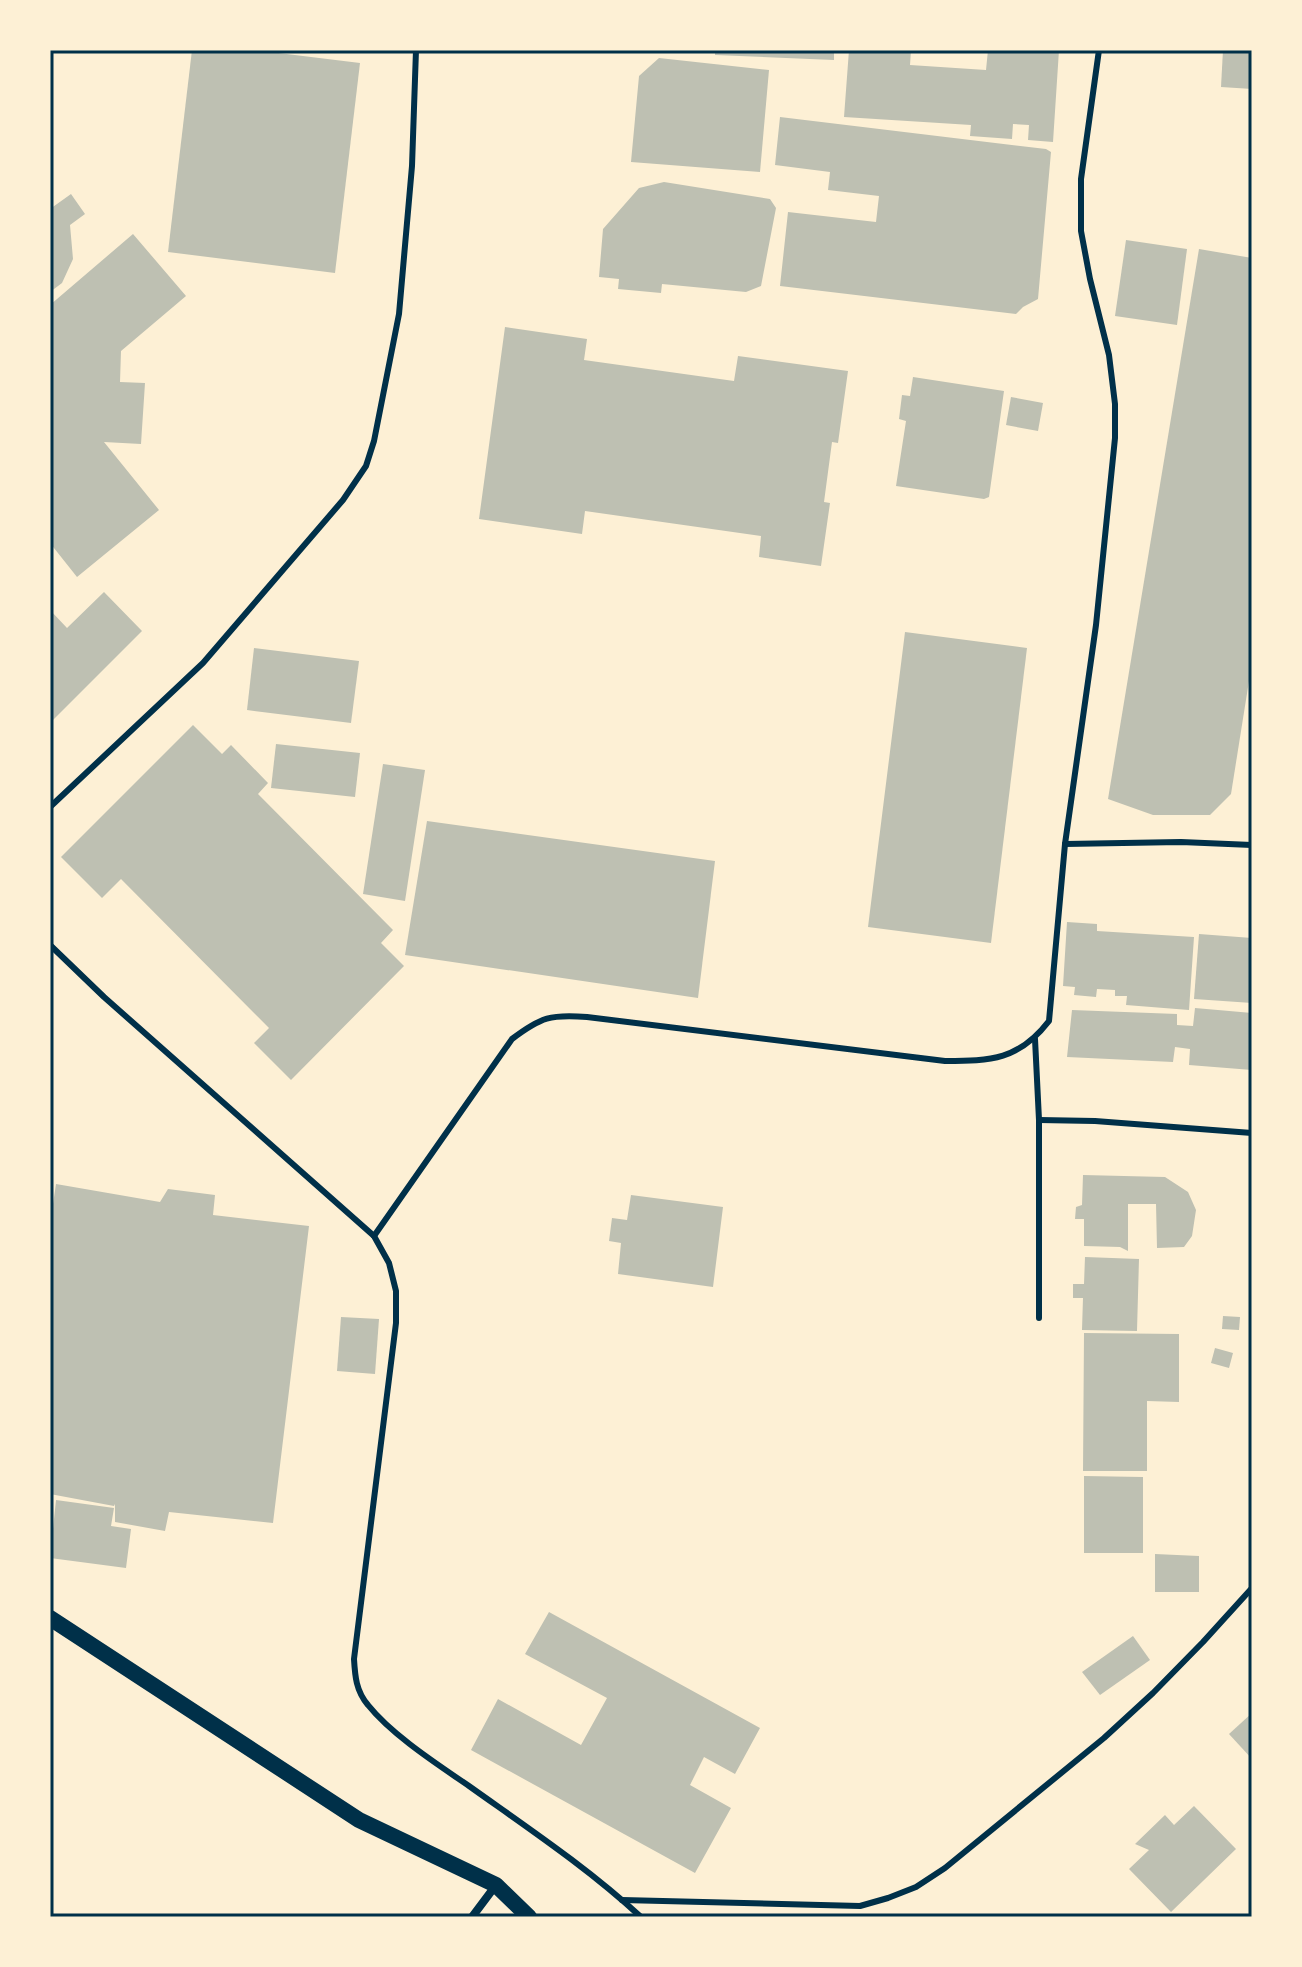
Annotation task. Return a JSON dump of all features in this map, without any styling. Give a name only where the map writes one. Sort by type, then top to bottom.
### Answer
[{"type":"main road","points":[[50,1618],[359,1820],[496,1885],[529,1917]]},
{"type":"street","points":[[472,1917],[496,1885]]},
{"type":"lane","points":[[50,807],[203,663],[343,500],[366,466],[374,441],[399,314],[412,166],[416,50]]},
{"type":"lane","points":[[374,1236],[512,1039],[547,1018],[564,1015],[587,1017],[945,1061],[985,1061],[1013,1053],[1035,1039],[1049,1021],[1065,844],[1096,625],[1115,438],[1115,404],[1109,355],[1081,231],[1081,179],[1099,50]]},
{"type":"lane","points":[[1065,844],[1181,842],[1252,845]]},
{"type":"lane","points":[[50,945],[104,997],[374,1236],[389,1263],[396,1291],[396,1323],[354,1659],[356,1683],[366,1704],[382,1720],[426,1756],[555,1847],[641,1917]]},
{"type":"lane","points":[[1035,1039],[1039,1120],[1039,1318]]},
{"type":"lane","points":[[1039,1120],[1095,1121],[1252,1133]]},
{"type":"lane","points":[[622,1900],[860,1906],[916,1887],[945,1868],[1104,1738],[1193,1652],[1252,1588]]},
{"type":"building","points":[[192,50],[253,50],[360,63],[335,273],[168,252]]},
{"type":"building","points":[[715,50],[834,50],[834,60],[715,55]]},
{"type":"building","points":[[849,50],[911,50],[910,65],[986,70],[988,50],[1059,50],[1053,142],[1028,140],[1029,125],[1013,124],[1012,139],[970,136],[971,125],[844,117]]},
{"type":"building","points":[[1223,50],[1252,50],[1252,89],[1221,87]]},
{"type":"building","points":[[659,58],[769,70],[760,172],[631,162],[639,76]]},
{"type":"building","points":[[780,117],[1051,152],[1038,299],[1016,314],[780,286],[788,212],[876,222],[879,196],[828,190],[830,172],[775,165]]},
{"type":"building","points":[[664,182],[770,199],[776,208],[761,286],[746,292],[662,284],[661,293],[618,289],[619,279],[599,277],[603,229],[639,188]]},
{"type":"building","points":[[71,194],[85,214],[70,225],[73,259],[62,283],[50,292],[50,209]]},
{"type":"building","points":[[133,234],[186,296],[121,351],[120,382],[145,383],[141,444],[104,442],[159,510],[77,577],[50,543],[50,305]]},
{"type":"building","points":[[1126,240],[1187,249],[1177,325],[1115,316]]},
{"type":"building","points":[[1199,249],[1252,258],[1252,662],[1231,794],[1210,815],[1153,815],[1108,799]]},
{"type":"building","points":[[505,327],[587,339],[584,360],[734,381],[738,356],[848,371],[838,443],[832,442],[824,502],[830,503],[821,566],[759,557],[761,536],[585,511],[582,534],[479,519]]},
{"type":"building","points":[[913,377],[1004,391],[989,497],[984,499],[896,486],[906,421],[899,419],[902,395],[910,396]]},
{"type":"building","points":[[1011,397],[1043,403],[1038,431],[1006,425]]},
{"type":"building","points":[[104,592],[142,631],[50,723],[50,610],[67,628]]},
{"type":"building","points":[[905,632],[1027,648],[991,943],[868,927]]},
{"type":"building","points":[[254,648],[359,661],[351,723],[247,710]]},
{"type":"building","points":[[193,725],[222,754],[231,745],[268,783],[258,794],[393,930],[381,943],[404,966],[291,1080],[254,1043],[269,1028],[121,879],[102,898],[61,857]]},
{"type":"building","points":[[276,744],[360,753],[355,797],[271,788]]},
{"type":"building","points":[[383,764],[425,770],[405,901],[363,894]]},
{"type":"building","points":[[427,821],[715,861],[698,998],[405,955]]},
{"type":"building","points":[[1067,922],[1097,924],[1097,931],[1194,937],[1189,1010],[1126,1005],[1127,996],[1115,996],[1115,990],[1097,989],[1096,997],[1074,995],[1075,987],[1063,986]]},
{"type":"building","points":[[1199,934],[1252,938],[1252,1003],[1194,999]]},
{"type":"building","points":[[1195,1008],[1252,1013],[1252,1070],[1189,1065],[1190,1049],[1175,1047],[1173,1062],[1067,1057],[1072,1010],[1177,1014],[1177,1025],[1193,1026]]},
{"type":"building","points":[[1083,1175],[1165,1177],[1188,1192],[1196,1210],[1192,1236],[1184,1247],[1157,1248],[1156,1204],[1128,1204],[1128,1251],[1120,1247],[1084,1246],[1084,1219],[1075,1219],[1076,1207],[1082,1205]]},
{"type":"building","points":[[56,1184],[160,1202],[168,1189],[215,1195],[213,1215],[309,1226],[273,1523],[169,1512],[165,1531],[115,1522],[115,1504],[50,1494],[50,1224]]},
{"type":"building","points":[[631,1195],[723,1207],[713,1287],[618,1274],[621,1243],[609,1241],[612,1218],[627,1220]]},
{"type":"building","points":[[1085,1257],[1139,1259],[1137,1331],[1082,1330],[1083,1298],[1073,1298],[1073,1284],[1084,1284]]},
{"type":"building","points":[[1223,1316],[1240,1317],[1239,1330],[1222,1329]]},
{"type":"building","points":[[341,1317],[379,1319],[375,1374],[337,1371]]},
{"type":"building","points":[[1084,1333],[1179,1334],[1179,1402],[1147,1401],[1147,1471],[1083,1471]]},
{"type":"building","points":[[1215,1348],[1233,1353],[1229,1368],[1211,1363]]},
{"type":"building","points":[[1084,1476],[1143,1477],[1143,1553],[1084,1553]]},
{"type":"building","points":[[56,1500],[114,1508],[111,1526],[131,1529],[126,1568],[50,1558]]},
{"type":"building","points":[[1155,1554],[1199,1556],[1199,1592],[1155,1592]]},
{"type":"building","points":[[549,1612],[760,1728],[735,1774],[704,1757],[690,1785],[731,1808],[695,1873],[471,1750],[498,1699],[581,1745],[607,1698],[525,1654]]},
{"type":"building","points":[[1133,1636],[1150,1660],[1100,1695],[1082,1672]]},
{"type":"building","points":[[1252,1713],[1252,1759],[1229,1734]]},
{"type":"building","points":[[1194,1806],[1236,1849],[1171,1912],[1129,1869],[1149,1850],[1135,1844],[1165,1815],[1174,1825]]}]
